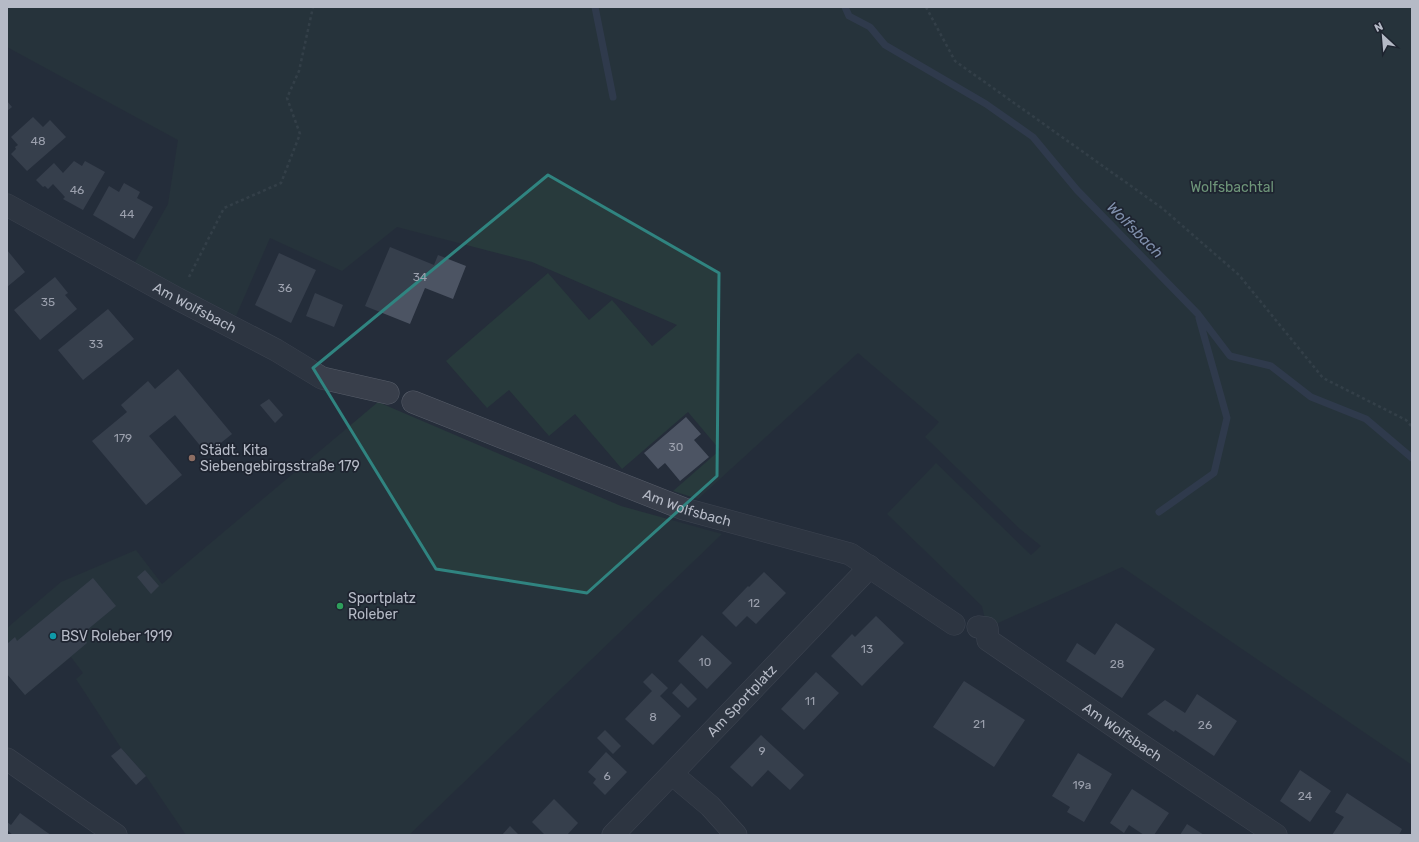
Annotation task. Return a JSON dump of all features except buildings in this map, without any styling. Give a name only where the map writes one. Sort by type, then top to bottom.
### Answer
[{"type":"street","name":"Am Wolfsbach","points":[[7,205],[178,299],[276,350],[322,378],[388,393]]},
{"type":"street","name":"Am Wolfsbach","points":[[413,402],[684,510],[850,554],[954,624]]},
{"type":"street","name":"Am Sportplatz","points":[[613,835],[869,566]]},
{"type":"street","name":"Am Wolfsbach","points":[[978,627],[987,628],[988,640],[1276,835]]},
{"type":"street","points":[[7,759],[116,835]]},
{"type":"street","points":[[672,774],[710,806],[736,835]]},
{"type":"path","points":[[178,299],[224,208],[281,183],[300,134],[287,98],[299,71],[313,7]]},
{"type":"path","points":[[926,7],[955,61],[1162,208],[1239,275],[1323,378],[1406,420],[1412,426]]},
{"type":"highlighted area","points":[[548,175],[719,273],[717,476],[587,593],[436,569],[313,368]]},
{"type":"green space","name":"Wolfsbachtal","points":[[7,7],[1412,7],[1412,765],[1122,567],[987,628],[982,606],[887,514],[936,463],[1031,555],[1041,546],[1020,529],[925,437],[939,422],[858,353],[698,499],[673,491],[720,450],[688,412],[622,469],[575,414],[549,436],[509,390],[487,408],[446,361],[548,273],[589,320],[612,300],[652,346],[677,325],[532,262],[397,227],[342,271],[270,238],[236,316],[134,264],[168,204],[178,140],[7,47]]},
{"type":"green space","name":"Sportplatz Roleber","points":[[378,402],[621,506],[722,534],[409,835],[186,835],[146,776],[121,748],[76,679],[83,673],[71,657],[25,695],[7,674],[7,644],[9,642],[7,639],[7,628],[61,582],[136,550],[162,584]]},
{"type":"waterway","points":[[595,7],[613,97]]},
{"type":"waterway","name":"Wolfsbach","points":[[845,7],[849,16],[870,27],[885,45],[986,104],[1033,137],[1077,190],[1198,314],[1230,356],[1271,366],[1311,397],[1366,419],[1412,458]]},
{"type":"waterway","points":[[1159,512],[1214,473],[1227,418],[1199,318]]},
{"type":"place","name":"Städt. Kita Siebengebirgsstraße 179","points":[[192,458]]},
{"type":"place","name":"Sportplatz Roleber","points":[[340,606]]},
{"type":"place","name":"BSV Roleber 1919","points":[[53,636]]}]
